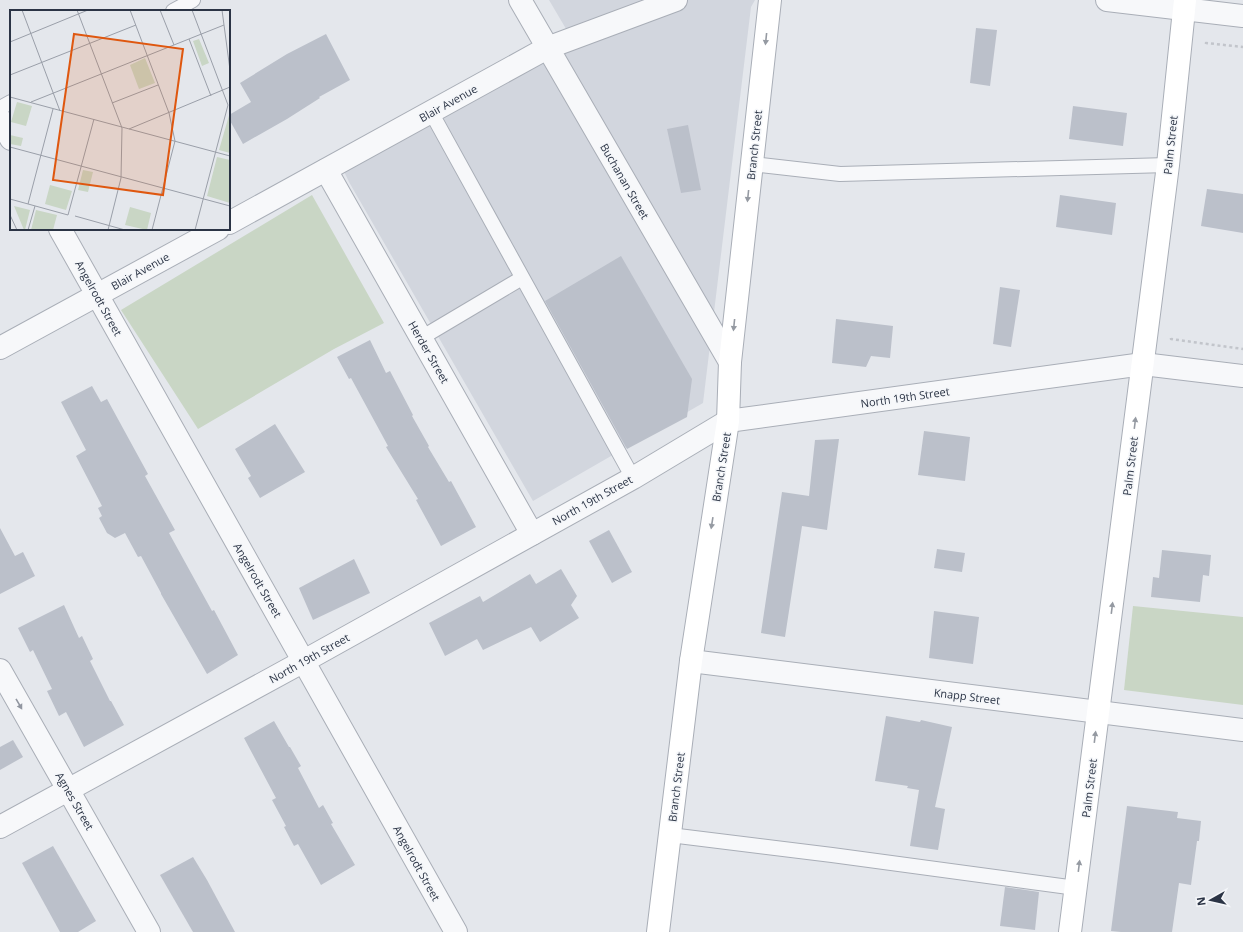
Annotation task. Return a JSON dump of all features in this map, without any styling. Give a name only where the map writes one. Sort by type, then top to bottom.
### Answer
[{"type":"street","name":"Buchanan Street","points":[[520,0],[730,362]]},
{"type":"street","name":"Blair Avenue","points":[[230,222],[547,48],[676,0]]},
{"type":"street","name":"Branch Street","points":[[658,932],[691,661],[728,421],[730,362],[770,0]]},
{"type":"street","points":[[1107,0],[1184,4],[1243,16]]},
{"type":"street","name":"Palm Street","points":[[1070,932],[1168,165],[1184,4]]},
{"type":"street","points":[[0,119],[10,137]]},
{"type":"street","name":"Herder Street","points":[[326,170],[532,534]]},
{"type":"street","name":"Angelrodt Street","points":[[61,230],[456,932]]},
{"type":"street","name":"Blair Avenue","points":[[0,348],[216,230]]},
{"type":"street","name":"North 19th Street","points":[[0,828],[633,478],[728,421],[1143,364],[1243,376]]},
{"type":"street","name":"Knapp Street","points":[[691,661],[1243,730]]},
{"type":"street","name":"Agnes Street","points":[[0,670],[149,932]]},
{"type":"lane","points":[[175,10],[193,0]]},
{"type":"lane","points":[[0,108],[10,103]]},
{"type":"lane","points":[[431,112],[633,478]]},
{"type":"lane","points":[[752,164],[840,174],[1168,165]]},
{"type":"lane","points":[[421,338],[522,278]]},
{"type":"lane","points":[[670,835],[1076,888]]},
{"type":"path","points":[[1205,50],[1206,42],[1243,47]]},
{"type":"path","points":[[1172,331],[1171,339],[1243,349]]},
{"type":"shaded area","points":[[549,0],[755,0],[751,7],[703,403],[533,501],[349,182],[340,163],[572,39]]},
{"type":"green space","points":[[312,195],[384,323],[334,349],[198,429],[121,310]]},
{"type":"green space","points":[[1133,606],[1243,617],[1243,705],[1124,690]]},
{"type":"building","points":[[976,28],[997,30],[990,86],[970,83]]},
{"type":"building","points":[[326,34],[350,80],[319,97],[320,98],[287,119],[243,144],[230,121],[230,114],[251,102],[240,83],[287,54]]},
{"type":"building","points":[[1073,106],[1127,113],[1123,146],[1069,139]]},
{"type":"building","points":[[688,125],[701,190],[681,193],[667,129]]},
{"type":"building","points":[[1207,189],[1243,194],[1243,233],[1201,226]]},
{"type":"building","points":[[1060,195],[1116,203],[1112,235],[1056,227]]},
{"type":"building","points":[[621,256],[692,379],[687,417],[627,449],[545,301]]},
{"type":"building","points":[[1000,287],[1020,290],[1011,347],[993,344]]},
{"type":"building","points":[[836,319],[893,326],[890,358],[871,356],[866,367],[832,363]]},
{"type":"building","points":[[370,340],[386,373],[390,371],[413,415],[412,416],[429,446],[428,447],[449,482],[451,481],[476,527],[441,546],[416,500],[418,499],[386,447],[388,446],[351,378],[349,379],[337,357]]},
{"type":"building","points":[[92,386],[101,402],[107,399],[148,474],[145,476],[175,530],[169,533],[212,611],[214,610],[238,655],[207,674],[141,556],[138,557],[125,533],[115,538],[107,533],[99,518],[102,516],[98,508],[102,506],[76,456],[86,450],[61,402]]},
{"type":"building","points":[[275,424],[305,472],[260,498],[248,478],[251,476],[235,449]]},
{"type":"building","points":[[924,431],[970,437],[965,481],[918,475]]},
{"type":"building","points":[[839,439],[827,530],[802,526],[785,637],[761,633],[782,492],[809,496],[815,440]]},
{"type":"building","points":[[0,528],[15,556],[23,552],[35,576],[0,594]]},
{"type":"building","points":[[609,530],[632,572],[612,583],[589,541]]},
{"type":"building","points":[[937,549],[965,553],[962,572],[934,568]]},
{"type":"building","points":[[1162,550],[1211,555],[1209,576],[1203,575],[1200,602],[1151,597],[1153,577],[1159,578]]},
{"type":"building","points":[[354,559],[370,593],[313,620],[299,588]]},
{"type":"building","points":[[561,569],[577,596],[571,605],[579,618],[540,642],[531,627],[483,650],[477,639],[445,656],[429,623],[480,596],[483,602],[530,574],[536,584]]},
{"type":"building","points":[[64,605],[79,638],[82,636],[93,659],[90,661],[124,725],[84,747],[66,712],[59,716],[47,691],[52,689],[33,650],[30,652],[18,628]]},
{"type":"building","points":[[934,611],[979,617],[973,664],[929,658]]},
{"type":"building","points":[[886,716],[920,722],[921,720],[952,727],[935,807],[945,809],[938,850],[910,846],[919,790],[907,788],[908,786],[875,781]]},
{"type":"building","points":[[274,721],[301,766],[298,768],[319,808],[323,805],[333,823],[331,824],[355,865],[321,885],[298,844],[294,846],[284,827],[286,826],[272,800],[276,798],[244,738]]},
{"type":"building","points":[[13,740],[23,757],[0,770],[0,747]]},
{"type":"building","points":[[1127,806],[1178,812],[1177,818],[1201,821],[1191,885],[1179,883],[1172,932],[1111,931]]},
{"type":"building","points":[[53,846],[96,921],[78,932],[60,932],[22,863]]},
{"type":"building","points":[[193,857],[235,932],[193,932],[160,875]]},
{"type":"building","points":[[1005,887],[1039,892],[1035,930],[1000,926]]}]
